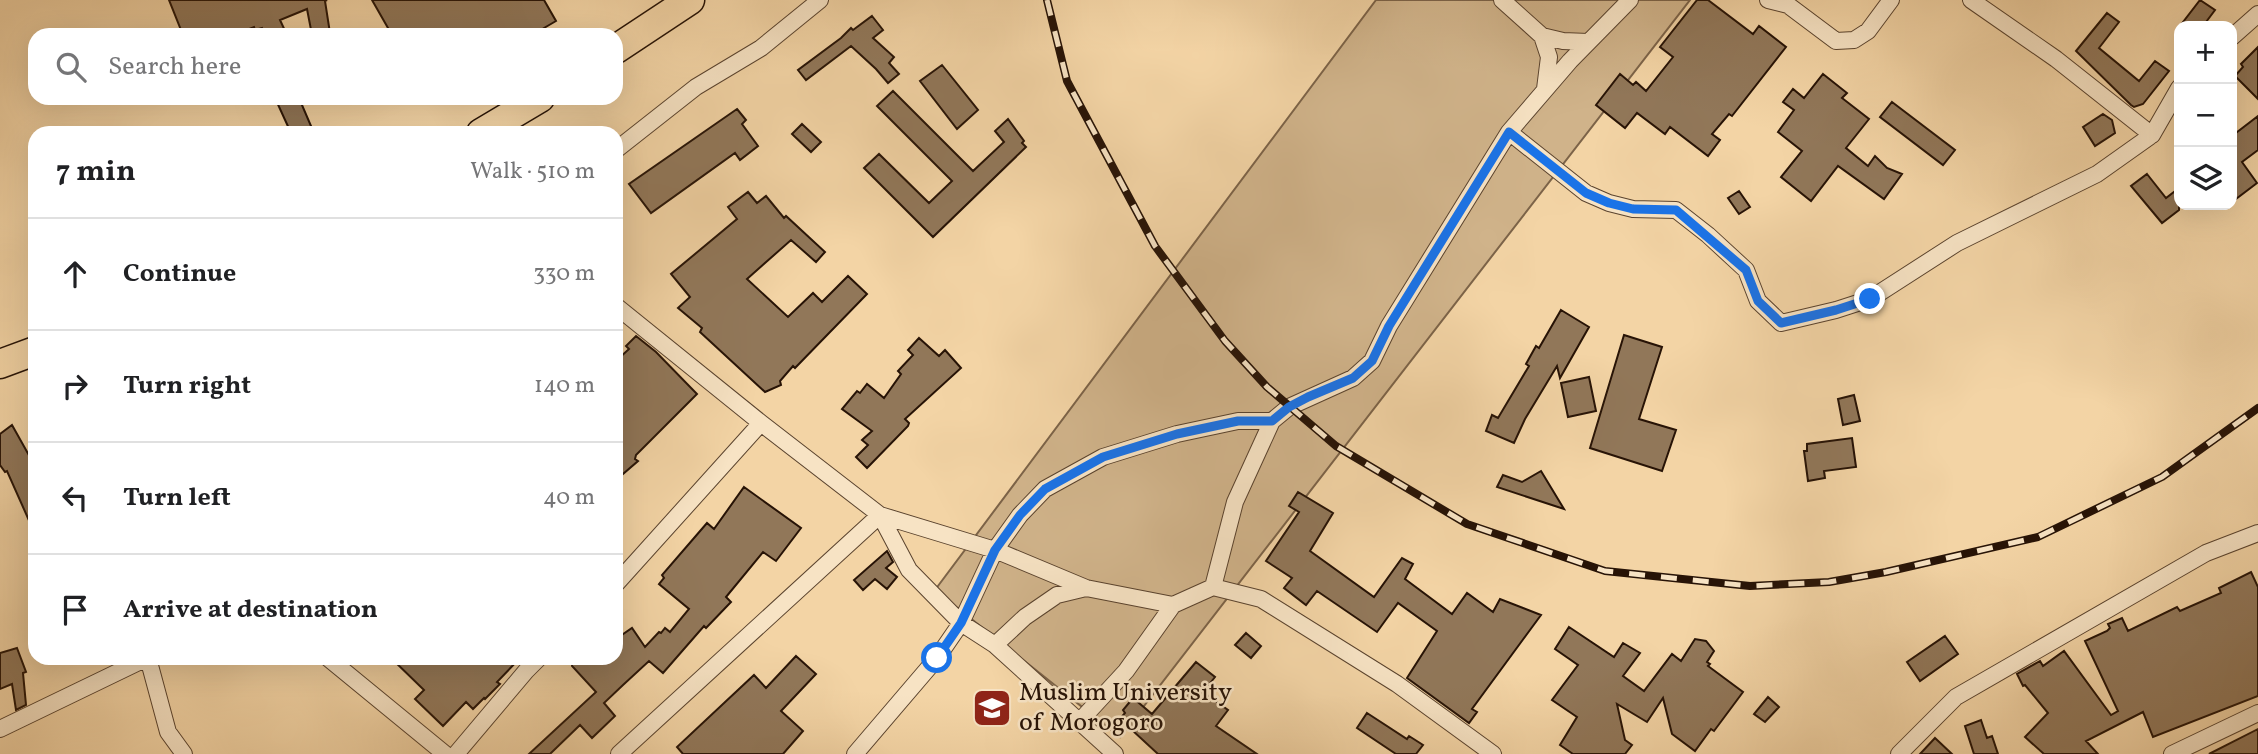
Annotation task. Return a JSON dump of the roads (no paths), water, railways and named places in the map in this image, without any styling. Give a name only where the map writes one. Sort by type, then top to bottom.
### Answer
[{"type":"highway","points":[[623,44],[690,0]]},
{"type":"highway","points":[[493,126],[528,105]]},
{"type":"highway","points":[[0,365],[28,354]]},
{"type":"street","points":[[623,145],[696,88],[761,47],[821,0]]},
{"type":"street","points":[[1502,0],[1542,36],[1563,41],[1588,42]]},
{"type":"street","points":[[1213,587],[1235,502],[1272,421],[1299,402],[1353,378],[1372,361],[1389,326],[1509,132],[1588,42],[1630,0]]},
{"type":"street","points":[[1768,0],[1788,5],[1836,41],[1854,40],[1868,31],[1891,0]]},
{"type":"street","points":[[1971,0],[2056,59],[2152,135]]},
{"type":"street","points":[[2237,33],[2258,14]]},
{"type":"street","points":[[1542,36],[1549,57],[1545,89]]},
{"type":"street","points":[[1509,132],[1586,193],[1633,209],[1676,210],[1746,270],[1758,301],[1781,323],[1870,299],[1956,243],[2097,174],[2152,135],[2174,97]]},
{"type":"street","points":[[623,312],[880,515],[995,550],[1086,588],[1173,604]]},
{"type":"street","points":[[855,754],[937,658],[961,623],[995,550],[1020,515],[1045,489],[1103,457],[1177,434],[1238,421],[1272,421]]},
{"type":"street","points":[[623,576],[761,423]]},
{"type":"street","points":[[880,515],[909,570],[961,623],[995,645],[1115,754]]},
{"type":"street","points":[[619,754],[880,515]]},
{"type":"street","points":[[1899,754],[1956,697],[2206,553],[2258,533]]},
{"type":"street","points":[[1079,722],[1126,670],[1173,604],[1213,587],[1261,599],[1397,684],[1493,754]]},
{"type":"street","points":[[995,645],[1025,617],[1057,595],[1086,588]]},
{"type":"street","points":[[0,729],[133,665]]},
{"type":"street","points":[[150,665],[168,732],[184,754]]},
{"type":"street","points":[[337,665],[445,754]]},
{"type":"street","points":[[456,754],[533,665]]},
{"type":"street","points":[[2172,754],[2258,713]]},
{"type":"railway","points":[[1047,0],[1067,81],[1155,246],[1225,341],[1267,387],[1336,446],[1467,524],[1605,571],[1750,586],[1829,582],[1886,572],[2038,537],[2162,477],[2258,408]]},
{"type":"place","name":"Muslim University of Morogoro","points":[[992,708]]}]
